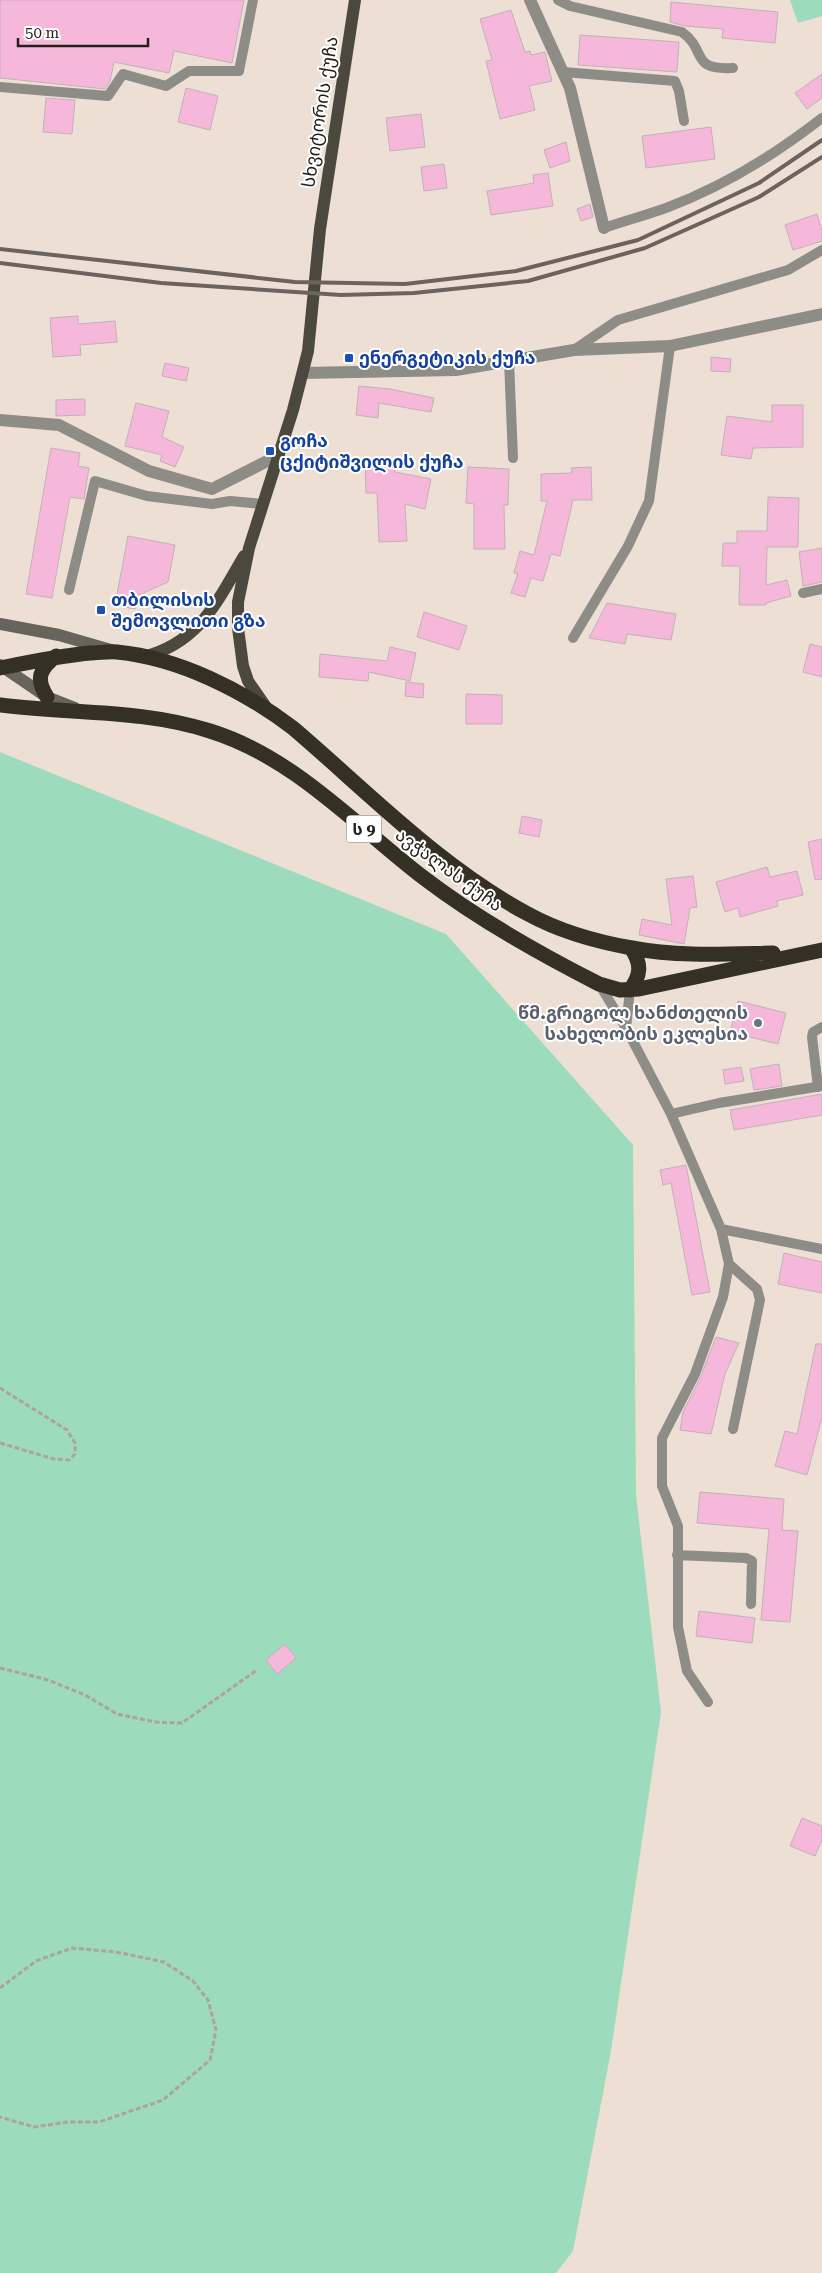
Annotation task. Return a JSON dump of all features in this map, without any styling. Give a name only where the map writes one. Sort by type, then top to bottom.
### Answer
[{"type":"highway","name":"ავჭალას ქუჩა","points":[[115,651],[143,657],[208,678],[267,709],[299,733],[442,856],[487,890],[551,925],[631,948],[651,951],[710,954],[804,953]]},
{"type":"highway","name":"ს 9","points":[[1,667],[56,656],[115,651]]},
{"type":"highway","points":[[47,697],[41,687],[40,679],[46,664],[56,656]]},
{"type":"highway","name":"ავჭალას ქუჩა","points":[[0,705],[82,711],[182,723],[238,741],[266,755],[317,790],[425,879],[478,915],[532,950],[599,984],[611,988],[630,990],[822,950]]},
{"type":"highway","points":[[630,990],[636,982],[639,967],[636,956],[631,948]]},
{"type":"main road","name":"სხვიტორის ქუჩა","points":[[303,373],[308,351],[320,229],[355,0]]},
{"type":"main road","points":[[267,709],[248,680],[243,666],[238,636],[238,602],[249,548],[303,373]]},
{"type":"main road","points":[[143,657],[172,646],[196,630],[216,604],[249,548]]},
{"type":"main road","points":[[0,624],[59,635],[115,651]]},
{"type":"main road","points":[[1,667],[47,697],[82,711]]},
{"type":"street","points":[[530,0],[570,88],[604,228]]},
{"type":"street","points":[[303,373],[456,370],[574,350],[670,346],[822,314]]},
{"type":"street","points":[[0,420],[58,425],[149,471],[212,489],[279,454]]},
{"type":"lane","points":[[0,87],[108,96],[123,74],[166,86],[189,71],[239,71],[253,0]]},
{"type":"lane","points":[[558,0],[570,6],[682,32],[697,49],[701,60],[707,66],[732,68]]},
{"type":"lane","points":[[563,72],[675,81],[679,90],[684,122]]},
{"type":"lane","points":[[604,228],[667,208],[714,186],[789,144],[822,118]]},
{"type":"lane","points":[[574,350],[618,320],[788,270],[822,250]]},
{"type":"lane","points":[[573,638],[628,546],[648,501],[670,346]]},
{"type":"lane","points":[[509,361],[513,458]]},
{"type":"lane","points":[[70,590],[95,481],[147,496],[212,504],[230,501],[263,504]]},
{"type":"lane","points":[[803,593],[822,589]]},
{"type":"lane","points":[[599,984],[626,1028],[670,1114],[721,1229],[729,1264],[723,1297],[694,1374],[662,1438],[662,1486],[678,1526],[678,1627],[687,1671],[708,1702]]},
{"type":"lane","points":[[626,1028],[630,990]]},
{"type":"lane","points":[[670,1114],[719,1103],[820,1087],[812,1037],[813,1032],[822,1027]]},
{"type":"lane","points":[[721,1229],[822,1250]]},
{"type":"lane","points":[[729,1264],[757,1289],[760,1300],[733,1428]]},
{"type":"lane","points":[[677,1556],[746,1558],[752,1561],[751,1604]]},
{"type":"path","points":[[0,1388],[67,1430],[75,1443],[75,1454],[68,1460],[54,1460],[0,1443]]},
{"type":"path","points":[[0,1668],[48,1680],[85,1695],[117,1714],[156,1722],[182,1723],[257,1670]]},
{"type":"path","points":[[0,1988],[36,1961],[72,1948],[116,1952],[164,1962],[193,1980],[208,2000],[216,2030],[210,2060],[163,2100],[99,2122],[68,2122],[34,2127],[0,2117]]},
{"type":"green space","points":[[790,0],[822,0],[822,16],[798,23]]},
{"type":"green space","points":[[0,752],[446,934],[633,1145],[636,1495],[661,1712],[611,2051],[573,2251],[556,2273],[0,2273]]},
{"type":"building","points":[[0,0],[244,0],[232,63],[174,51],[169,73],[114,62],[110,81],[105,89],[0,78]]},
{"type":"building","points":[[671,2],[778,12],[775,43],[722,38],[723,29],[685,26],[670,22]]},
{"type":"building","points":[[511,10],[525,52],[530,51],[531,55],[545,52],[552,81],[529,86],[535,110],[500,119],[486,61],[492,60],[480,19]]},
{"type":"building","points":[[580,35],[679,42],[677,72],[578,65]]},
{"type":"building","points":[[822,74],[822,98],[807,109],[795,93]]},
{"type":"building","points":[[186,88],[218,96],[210,130],[178,122]]},
{"type":"building","points":[[46,98],[75,100],[72,134],[43,132]]},
{"type":"building","points":[[421,114],[425,147],[390,151],[386,118]]},
{"type":"building","points":[[711,127],[715,159],[646,168],[642,136]]},
{"type":"building","points":[[566,142],[570,161],[550,168],[544,150]]},
{"type":"building","points":[[444,164],[447,188],[424,191],[421,167]]},
{"type":"building","points":[[548,173],[553,206],[491,215],[487,191],[534,183],[533,175]]},
{"type":"building","points":[[590,204],[593,217],[581,221],[577,209]]},
{"type":"building","points":[[817,214],[822,231],[822,241],[793,250],[785,225]]},
{"type":"building","points":[[78,316],[78,324],[115,321],[117,342],[80,345],[81,355],[53,357],[50,318]]},
{"type":"building","points":[[711,357],[731,359],[730,372],[711,371]]},
{"type":"building","points":[[165,363],[189,368],[186,381],[162,376]]},
{"type":"building","points":[[359,386],[390,389],[434,398],[431,412],[379,403],[378,418],[356,415]]},
{"type":"building","points":[[85,399],[85,415],[56,416],[56,400]]},
{"type":"building","points":[[136,403],[169,411],[162,437],[184,447],[175,467],[160,461],[162,455],[125,446]]},
{"type":"building","points":[[772,405],[803,405],[803,447],[753,448],[751,459],[721,455],[727,416],[772,422]]},
{"type":"building","points":[[51,448],[80,453],[78,466],[89,468],[84,499],[70,497],[52,598],[26,594]]},
{"type":"building","points":[[394,460],[395,472],[431,479],[425,509],[405,504],[407,541],[379,542],[377,493],[366,493],[365,461]]},
{"type":"building","points":[[468,467],[509,469],[508,505],[504,505],[505,549],[474,549],[474,504],[466,503]]},
{"type":"building","points":[[591,467],[592,500],[573,500],[560,556],[551,554],[543,581],[531,578],[525,597],[511,593],[518,574],[514,573],[520,551],[534,555],[547,501],[541,501],[541,474],[572,473],[571,468]]},
{"type":"building","points":[[768,497],[799,498],[798,547],[767,547],[766,585],[787,580],[791,596],[766,603],[766,605],[739,605],[740,566],[722,566],[723,543],[737,543],[737,531],[767,531]]},
{"type":"building","points":[[128,536],[175,545],[168,582],[137,596],[135,609],[115,605]]},
{"type":"building","points":[[822,548],[822,582],[803,586],[799,552]]},
{"type":"building","points":[[607,603],[676,614],[671,640],[627,634],[625,644],[589,638]]},
{"type":"building","points":[[424,612],[467,626],[459,650],[417,637]]},
{"type":"building","points":[[810,644],[822,647],[822,677],[803,672]]},
{"type":"building","points":[[390,647],[416,653],[410,681],[369,672],[368,681],[319,677],[320,654],[387,661]]},
{"type":"building","points":[[406,682],[424,684],[423,698],[405,696]]},
{"type":"building","points":[[466,694],[502,695],[502,724],[466,724]]},
{"type":"building","points":[[522,816],[542,820],[539,837],[519,833]]},
{"type":"building","points":[[822,839],[822,879],[815,880],[808,842]]},
{"type":"building","points":[[767,867],[770,877],[797,871],[803,895],[777,901],[778,906],[740,917],[738,908],[725,912],[716,882]]},
{"type":"building","points":[[693,876],[697,907],[690,908],[684,944],[639,935],[642,919],[672,925],[666,879]]},
{"type":"building","name":"წმ.გრიგოლ ხანძთელის სახელობის ეკლესია","points":[[738,1001],[786,1013],[778,1044],[730,1032]]},
{"type":"building","points":[[779,1064],[782,1086],[754,1090],[750,1069]]},
{"type":"building","points":[[741,1067],[744,1081],[725,1084],[723,1070]]},
{"type":"building","points":[[822,1094],[822,1115],[734,1130],[730,1110]]},
{"type":"building","points":[[686,1165],[710,1292],[692,1295],[671,1183],[663,1185],[660,1170]]},
{"type":"building","points":[[784,1253],[822,1262],[822,1293],[778,1284]]},
{"type":"building","points":[[716,1337],[739,1343],[725,1374],[711,1434],[680,1430],[683,1412],[701,1376]]},
{"type":"building","points":[[816,1344],[822,1344],[822,1417],[807,1475],[775,1466],[785,1431],[797,1434]]},
{"type":"building","points":[[700,1492],[784,1499],[782,1530],[798,1531],[790,1622],[761,1620],[769,1529],[697,1523]]},
{"type":"building","points":[[699,1611],[755,1618],[752,1643],[696,1636]]},
{"type":"building","points":[[285,1644],[296,1658],[277,1674],[266,1660]]},
{"type":"building","points":[[802,1818],[822,1826],[822,1840],[815,1856],[790,1846]]},
{"type":"railway","points":[[0,249],[295,282],[405,284],[516,271],[638,240],[759,183],[822,140]]},
{"type":"railway","points":[[0,263],[161,283],[341,295],[414,293],[528,281],[645,248],[759,197],[822,157]]},
{"type":"place","name":"ენერგეტიკის ქუჩა","points":[[349,358]]},
{"type":"place","name":"გოჩა ცქიტიშვილის ქუჩა","points":[[270,451]]},
{"type":"place","name":"თბილისის შემოვლითი გზა","points":[[101,610]]},
{"type":"place","name":"წმ.გრიგოლ ხანძთელის სახელობის ეკლესია","points":[[758,1023]]}]
